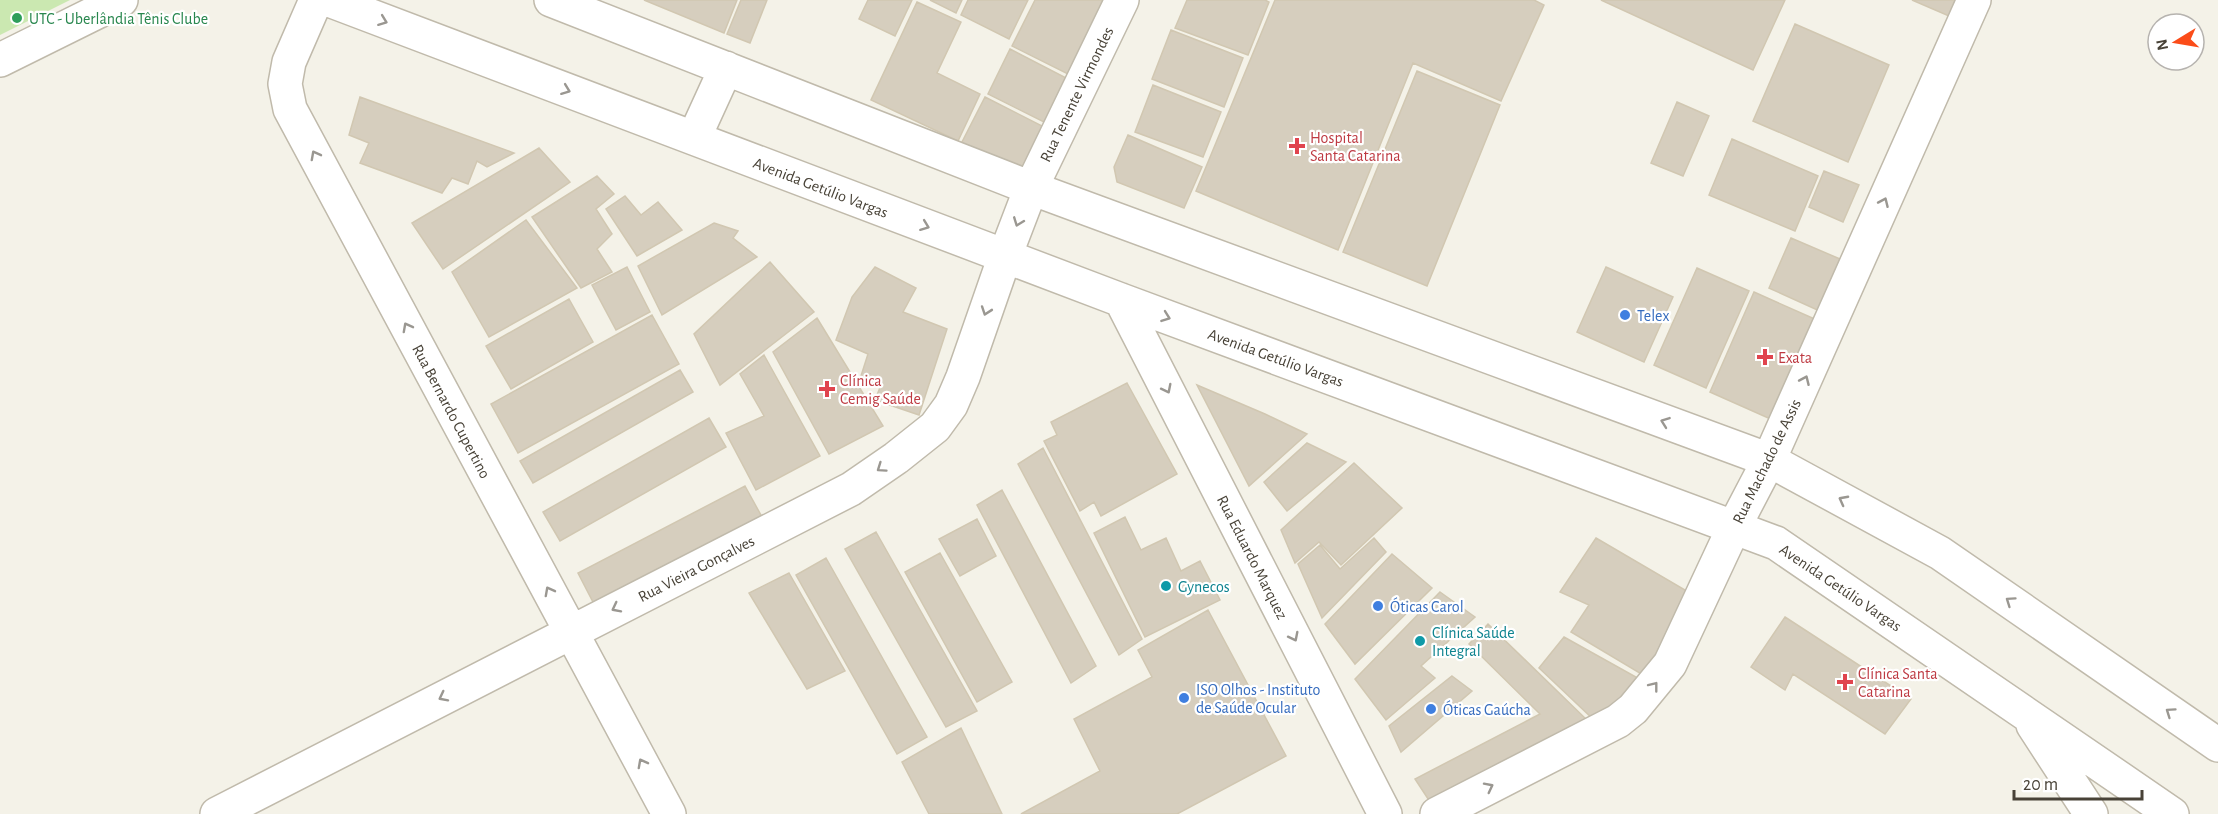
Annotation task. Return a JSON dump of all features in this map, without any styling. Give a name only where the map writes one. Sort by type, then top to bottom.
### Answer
[{"type":"street","points":[[0,60],[121,0]]},
{"type":"street","name":"Rua Bernardo Cupertino","points":[[316,0],[289,62],[285,84],[290,109],[669,814]]},
{"type":"street","name":"Avenida Getúlio Vargas","points":[[328,0],[1121,300],[1776,543],[2024,710],[2172,814]]},
{"type":"street","points":[[551,0],[1031,188],[1769,460],[1940,553],[2218,745]]},
{"type":"street","name":"Rua Tenente Virmondes","points":[[1031,188],[1122,0]]},
{"type":"street","name":"Rua Machado de Assis","points":[[1437,814],[1618,721],[1633,709],[1670,664],[1734,527],[1769,460],[1974,0]]},
{"type":"street","points":[[694,138],[726,68]]},
{"type":"street","name":"Rua Vieira Gonçalves","points":[[217,814],[851,489],[896,458],[935,428],[951,405],[1031,188]]},
{"type":"street","name":"Rua Eduardo Marquez","points":[[1121,300],[1385,814]]},
{"type":"street","points":[[2024,710],[2091,814]]},
{"type":"green space","name":"UTC - Uberlândia Tênis Clube","points":[[0,0],[70,0],[0,35]]},
{"type":"building","points":[[644,0],[737,0],[724,33]]},
{"type":"building","points":[[741,0],[767,0],[750,43],[727,34]]},
{"type":"building","points":[[868,0],[912,0],[895,36],[859,19]]},
{"type":"building","points":[[930,0],[962,0],[956,13]]},
{"type":"building","points":[[968,0],[1028,0],[1009,39],[961,15]]},
{"type":"building","points":[[1035,0],[1111,0],[1074,77],[1012,46]]},
{"type":"building","points":[[1187,0],[1265,0],[1269,2],[1248,55],[1175,28]]},
{"type":"building","name":"Hospital Santa Catarina","points":[[1275,0],[1534,0],[1544,5],[1501,101],[1413,63],[1338,250],[1196,191]]},
{"type":"building","points":[[1601,0],[1785,0],[1753,70]]},
{"type":"building","points":[[1912,0],[1964,0],[1956,19]]},
{"type":"building","points":[[917,2],[961,22],[937,73],[980,94],[958,141],[871,100]]},
{"type":"building","points":[[1795,24],[1889,65],[1848,162],[1753,121]]},
{"type":"building","points":[[1171,30],[1243,58],[1224,107],[1152,79]]},
{"type":"building","points":[[1010,49],[1072,81],[1050,125],[988,94]]},
{"type":"building","name":"Hospital Santa Catarina","points":[[1417,71],[1500,105],[1427,286],[1343,252]]},
{"type":"building","points":[[1153,85],[1221,112],[1203,157],[1135,132]]},
{"type":"building","points":[[360,97],[514,153],[487,167],[477,161],[468,184],[452,178],[442,193],[360,163],[369,143],[349,135]]},
{"type":"building","points":[[985,97],[1048,129],[1025,174],[961,144]]},
{"type":"building","points":[[1677,102],[1709,116],[1683,176],[1651,163]]},
{"type":"building","points":[[1128,135],[1202,167],[1184,208],[1117,182],[1114,167]]},
{"type":"building","points":[[1732,139],[1818,176],[1795,231],[1709,195]]},
{"type":"building","points":[[539,148],[570,182],[443,269],[412,223]]},
{"type":"building","points":[[1824,171],[1859,185],[1843,222],[1809,207]]},
{"type":"building","points":[[597,176],[614,194],[596,209],[612,234],[597,249],[612,272],[581,288],[532,217]]},
{"type":"building","points":[[625,196],[641,215],[658,202],[682,230],[637,256],[606,209]]},
{"type":"building","points":[[526,220],[577,288],[489,337],[452,272]]},
{"type":"building","points":[[714,223],[738,231],[733,238],[757,257],[662,315],[638,266]]},
{"type":"building","points":[[1791,238],[1847,262],[1824,313],[1769,288]]},
{"type":"building","points":[[770,262],[814,312],[720,385],[694,334]]},
{"type":"building","points":[[627,267],[650,312],[616,330],[592,285]]},
{"type":"building","points":[[875,267],[916,288],[903,312],[947,329],[919,415],[875,400],[881,385],[860,379],[868,354],[836,340],[852,297]]},
{"type":"building","name":"Telex","points":[[1606,267],[1673,297],[1644,362],[1577,332]]},
{"type":"building","points":[[1697,268],[1749,291],[1706,388],[1654,365]]},
{"type":"building","name":"Exata","points":[[1754,292],[1819,321],[1775,421],[1710,392]]},
{"type":"building","points":[[569,299],[593,342],[511,389],[486,346]]},
{"type":"building","points":[[652,315],[679,364],[518,453],[491,404]]},
{"type":"building","name":"Clínica Cemig Saúde","points":[[817,318],[883,426],[829,454],[773,352]]},
{"type":"building","points":[[764,355],[820,456],[756,490],[726,433],[764,416],[740,374]]},
{"type":"building","points":[[680,370],[693,392],[533,483],[520,461]]},
{"type":"building","points":[[1127,383],[1177,474],[1101,516],[1094,502],[1080,511],[1044,441],[1057,435],[1051,422]]},
{"type":"building","points":[[1197,385],[1265,414],[1307,434],[1249,486]]},
{"type":"building","points":[[709,418],[726,447],[560,541],[543,512]]},
{"type":"building","points":[[1307,443],[1346,462],[1287,511],[1264,482]]},
{"type":"building","points":[[1043,448],[1142,639],[1119,655],[1018,464]]},
{"type":"building","points":[[1354,463],[1402,508],[1341,565],[1319,542],[1295,563],[1281,530]]},
{"type":"building","points":[[745,486],[762,517],[594,604],[578,573]]},
{"type":"building","points":[[1002,490],[1096,666],[1071,683],[977,505]]},
{"type":"building","name":"Gynecos","points":[[1125,517],[1141,550],[1166,538],[1181,571],[1200,561],[1220,600],[1145,637],[1094,533]]},
{"type":"building","points":[[977,519],[996,556],[960,576],[939,539]]},
{"type":"building","points":[[876,532],[977,711],[946,727],[845,549]]},
{"type":"building","points":[[1374,538],[1386,552],[1322,618],[1298,564],[1320,545],[1340,569]]},
{"type":"building","points":[[1596,538],[1697,597],[1653,681],[1571,632],[1589,605],[1560,592]]},
{"type":"building","points":[[940,553],[1012,682],[977,702],[905,572]]},
{"type":"building","name":"Óticas Carol","points":[[1392,554],[1432,588],[1355,664],[1325,624]]},
{"type":"building","points":[[826,558],[927,737],[897,754],[796,575]]},
{"type":"building","points":[[789,573],[845,671],[807,689],[749,593]]},
{"type":"building","name":"Clínica Saúde Integral","points":[[1440,592],[1475,617],[1421,666],[1435,678],[1386,720],[1355,679]]},
{"type":"building","name":"ISO Olhos - Instituto de Saúde Ocular","points":[[1208,610],[1286,756],[1177,814],[1021,814],[1100,771],[1074,719],[1152,677],[1138,650]]},
{"type":"building","name":"Clínica Santa Catarina","points":[[1785,617],[1911,699],[1885,734],[1793,674],[1785,690],[1751,667]]},
{"type":"building","points":[[1488,624],[1587,720],[1434,808],[1415,779],[1540,714],[1469,644]]},
{"type":"building","points":[[1564,637],[1652,686],[1593,719],[1539,668]]},
{"type":"building","name":"Óticas Gaúcha","points":[[1452,676],[1472,691],[1401,752],[1389,726]]},
{"type":"building","points":[[961,728],[1002,814],[929,814],[902,762]]},
{"type":"place","name":"UTC - Uberlândia Tênis Clube","points":[[17,18]]},
{"type":"place","name":"Hospital Santa Catarina","points":[[1297,146]]},
{"type":"place","name":"Telex","points":[[1625,315]]},
{"type":"place","name":"Exata","points":[[1765,357]]},
{"type":"place","name":"Clínica Cemig Saúde","points":[[827,389]]},
{"type":"place","name":"Gynecos","points":[[1166,586]]},
{"type":"place","name":"Óticas Carol","points":[[1378,606]]},
{"type":"place","name":"Clínica Saúde Integral","points":[[1420,641]]},
{"type":"place","name":"Clínica Santa Catarina","points":[[1845,682]]},
{"type":"place","name":"ISO Olhos - Instituto de Saúde Ocular","points":[[1184,698]]},
{"type":"place","name":"Óticas Gaúcha","points":[[1431,709]]}]
